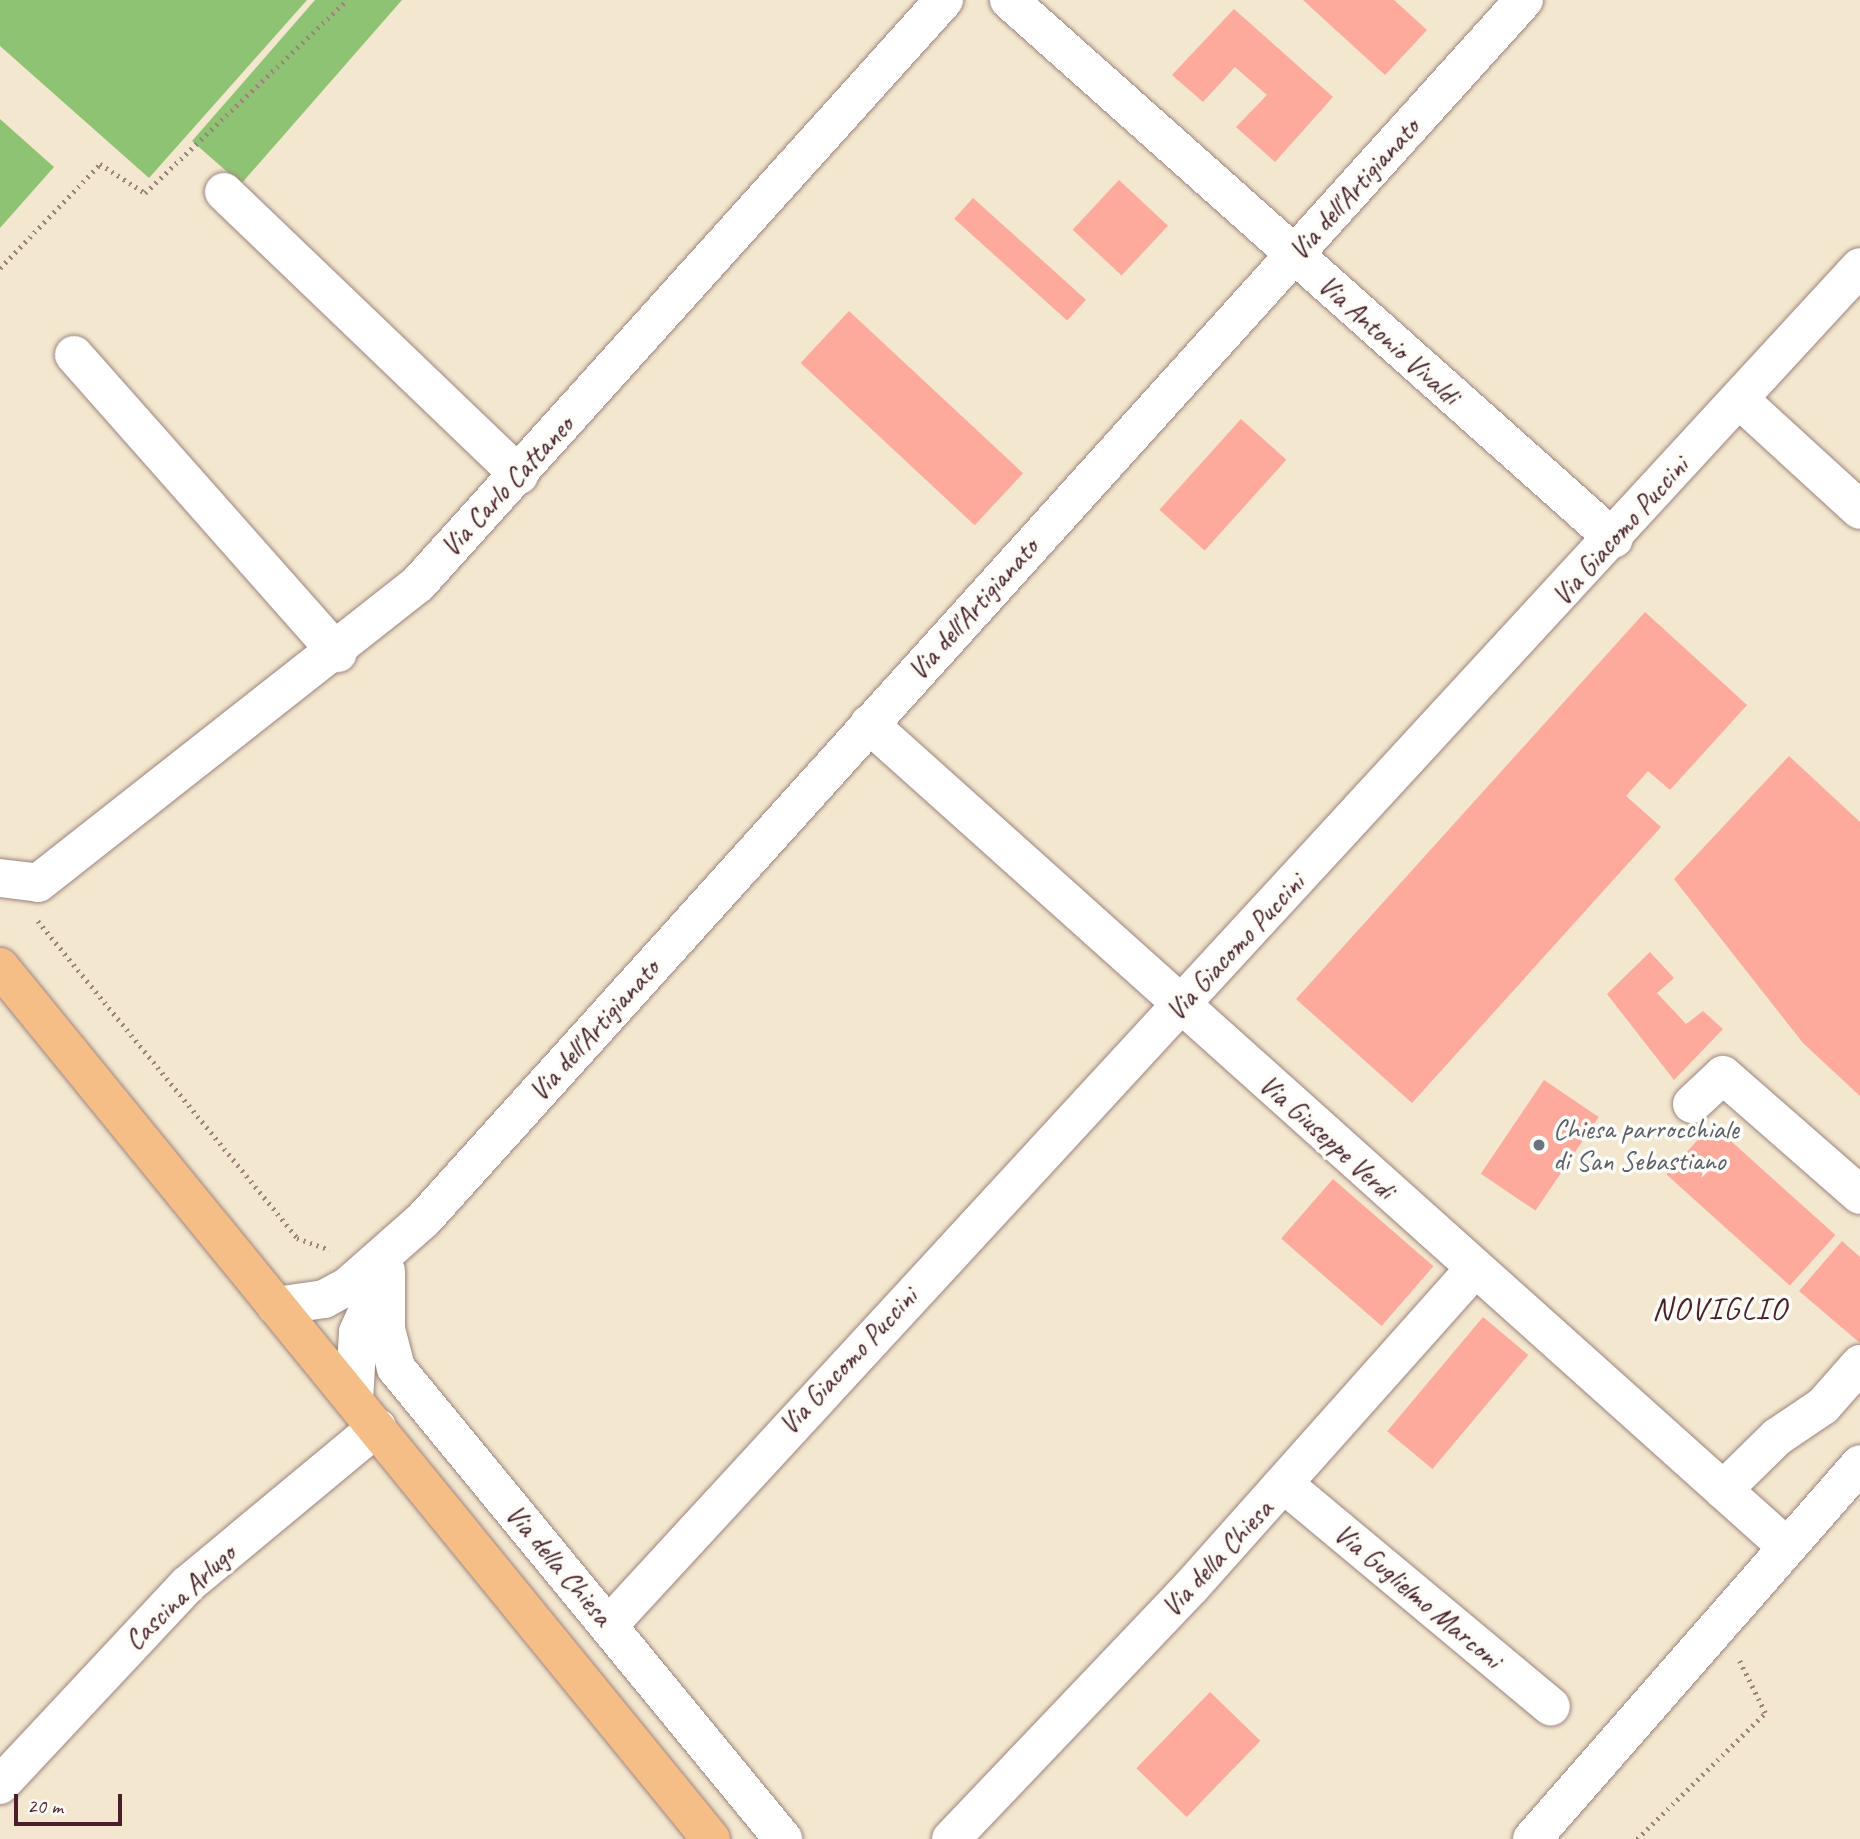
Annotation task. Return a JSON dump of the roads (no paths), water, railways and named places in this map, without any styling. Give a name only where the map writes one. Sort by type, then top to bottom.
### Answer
[{"type":"main road","points":[[0,967],[711,1839]]},
{"type":"street","name":"Via Carlo Cattaneo","points":[[0,878],[38,883],[338,653],[418,583],[519,475],[944,0]]},
{"type":"street","name":"Via Antonio Vivaldi","points":[[1009,0],[1614,539]]},
{"type":"street","name":"Via dell'Artigianato","points":[[365,1413],[358,1332],[387,1262],[1524,0]]},
{"type":"street","points":[[224,192],[519,475]]},
{"type":"street","name":"Via Giacomo Puccini","points":[[609,1625],[1614,539],[1860,267]]},
{"type":"street","points":[[74,355],[338,653]]},
{"type":"street","points":[[1739,399],[1860,510]]},
{"type":"street","name":"Via Giuseppe Verdi","points":[[869,724],[1180,1007],[1787,1548]]},
{"type":"street","points":[[1692,1104],[1723,1075],[1860,1195]]},
{"type":"street","name":"Via dell'Artigianato","points":[[276,1306],[324,1299],[387,1262]]},
{"type":"street","name":"Via della Chiesa","points":[[387,1262],[386,1329],[396,1368],[783,1839]]},
{"type":"street","name":"Via della Chiesa","points":[[951,1839],[1285,1485],[1474,1269]]},
{"type":"street","points":[[1723,1490],[1777,1437],[1823,1406],[1860,1364]]},
{"type":"street","name":"Cascina Arlugo","points":[[0,1785],[187,1585],[365,1413]]},
{"type":"street","points":[[1532,1839],[1860,1464]]},
{"type":"street","name":"Via Guglielmo Marconi","points":[[1285,1485],[1551,1707]]},
{"type":"place","name":"Chiesa parrocchiale di San Sebastiano","points":[[1539,1145]]},
{"type":"district","name":"NOVIGLIO","points":[[1720,1309]]}]
